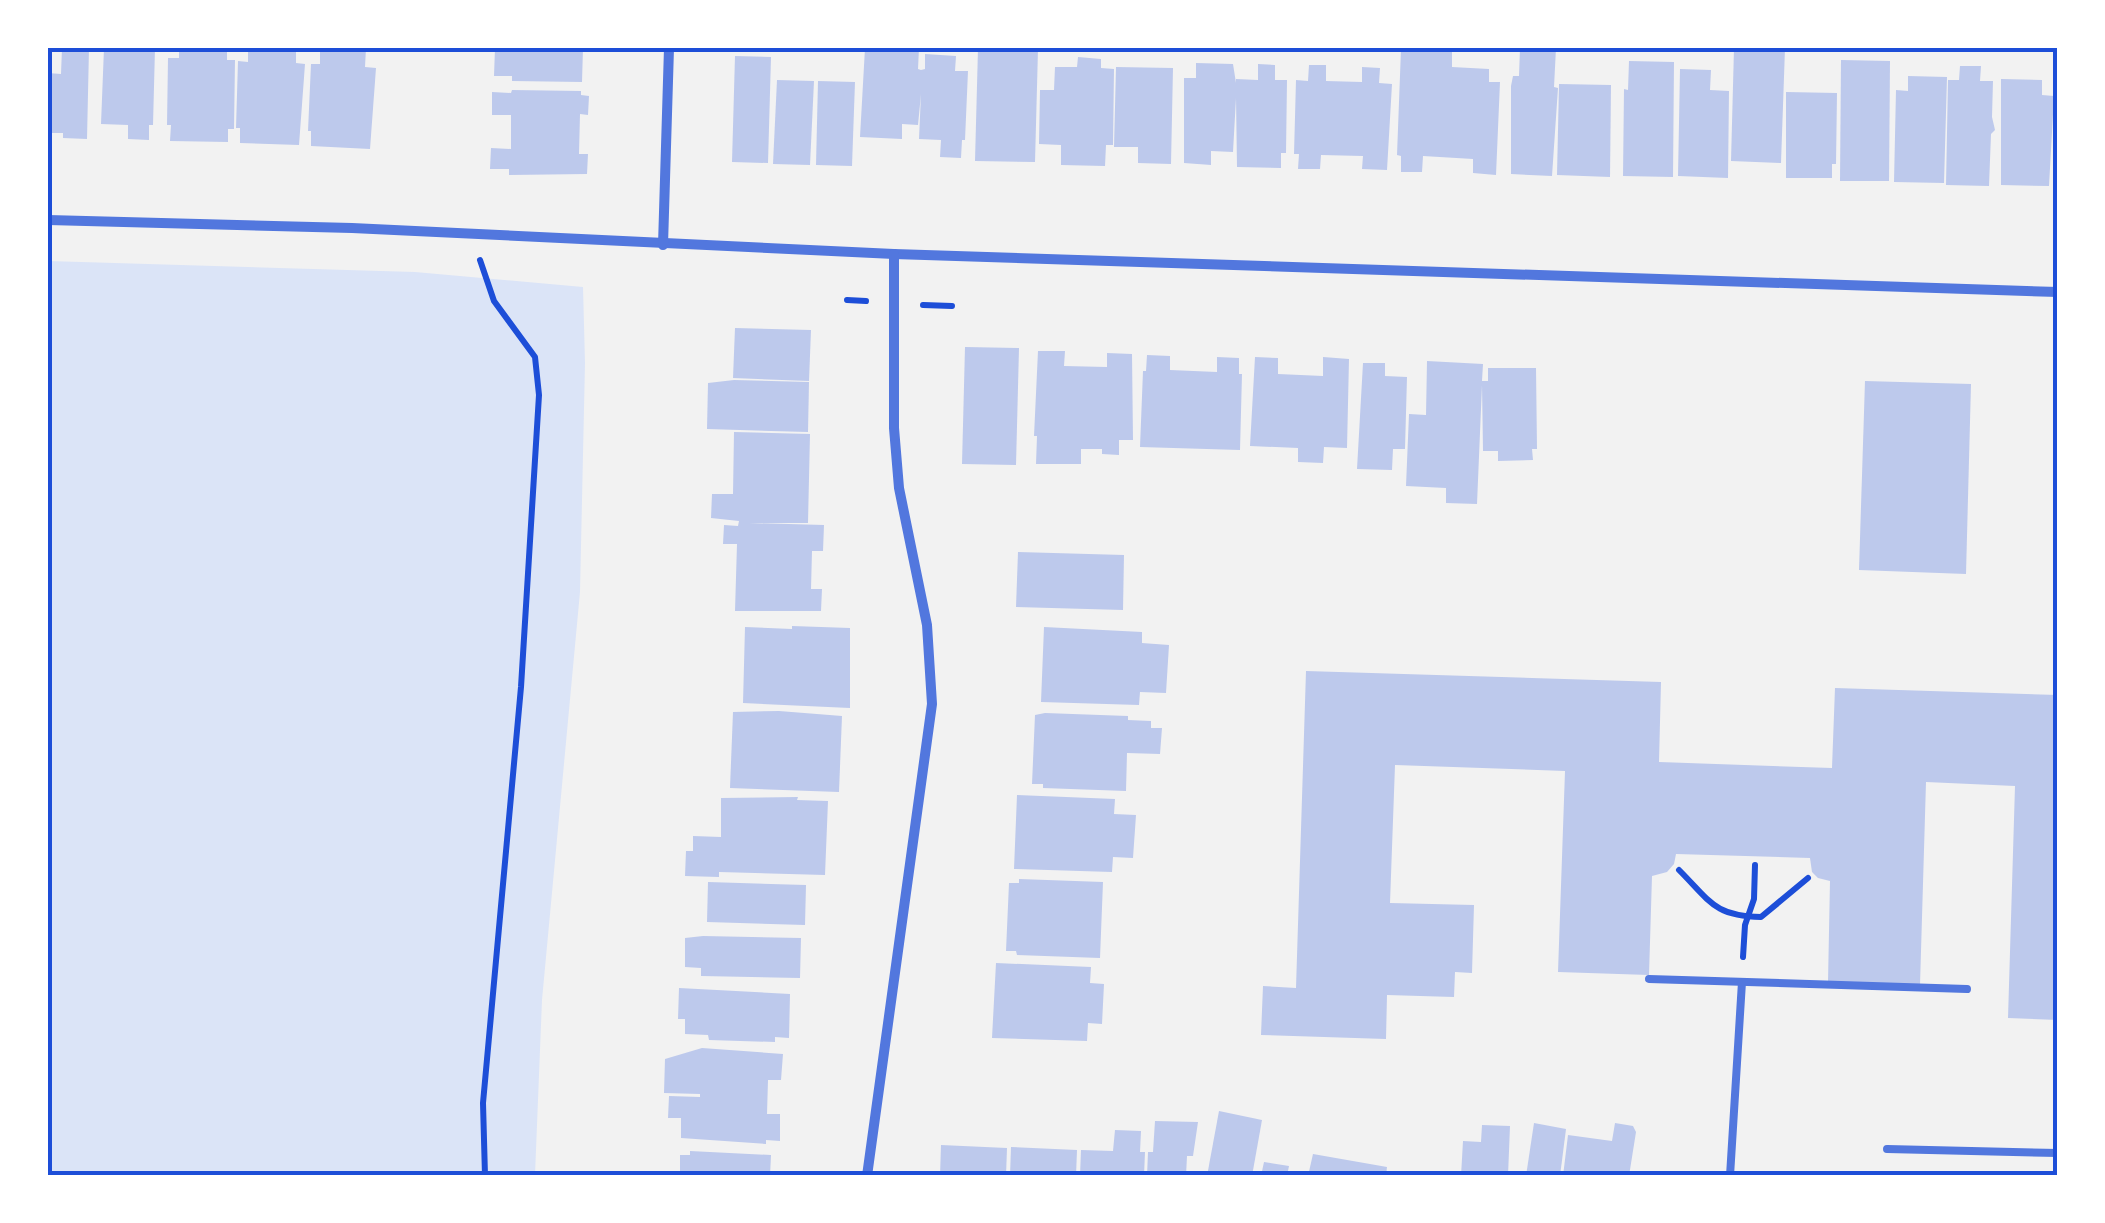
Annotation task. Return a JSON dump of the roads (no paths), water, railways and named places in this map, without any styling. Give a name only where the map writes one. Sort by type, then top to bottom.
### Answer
[{"type":"street","points":[[663,245],[669,48]]},
{"type":"street","points":[[48,220],[352,228],[894,254],[2058,292]]},
{"type":"street","points":[[867,1176],[932,704],[927,625],[898,488],[894,254]]},
{"type":"lane","points":[[1649,979],[1967,990]]},
{"type":"lane","points":[[1730,1176],[1742,982]]},
{"type":"lane","points":[[1887,1149],[2058,1153]]}]
